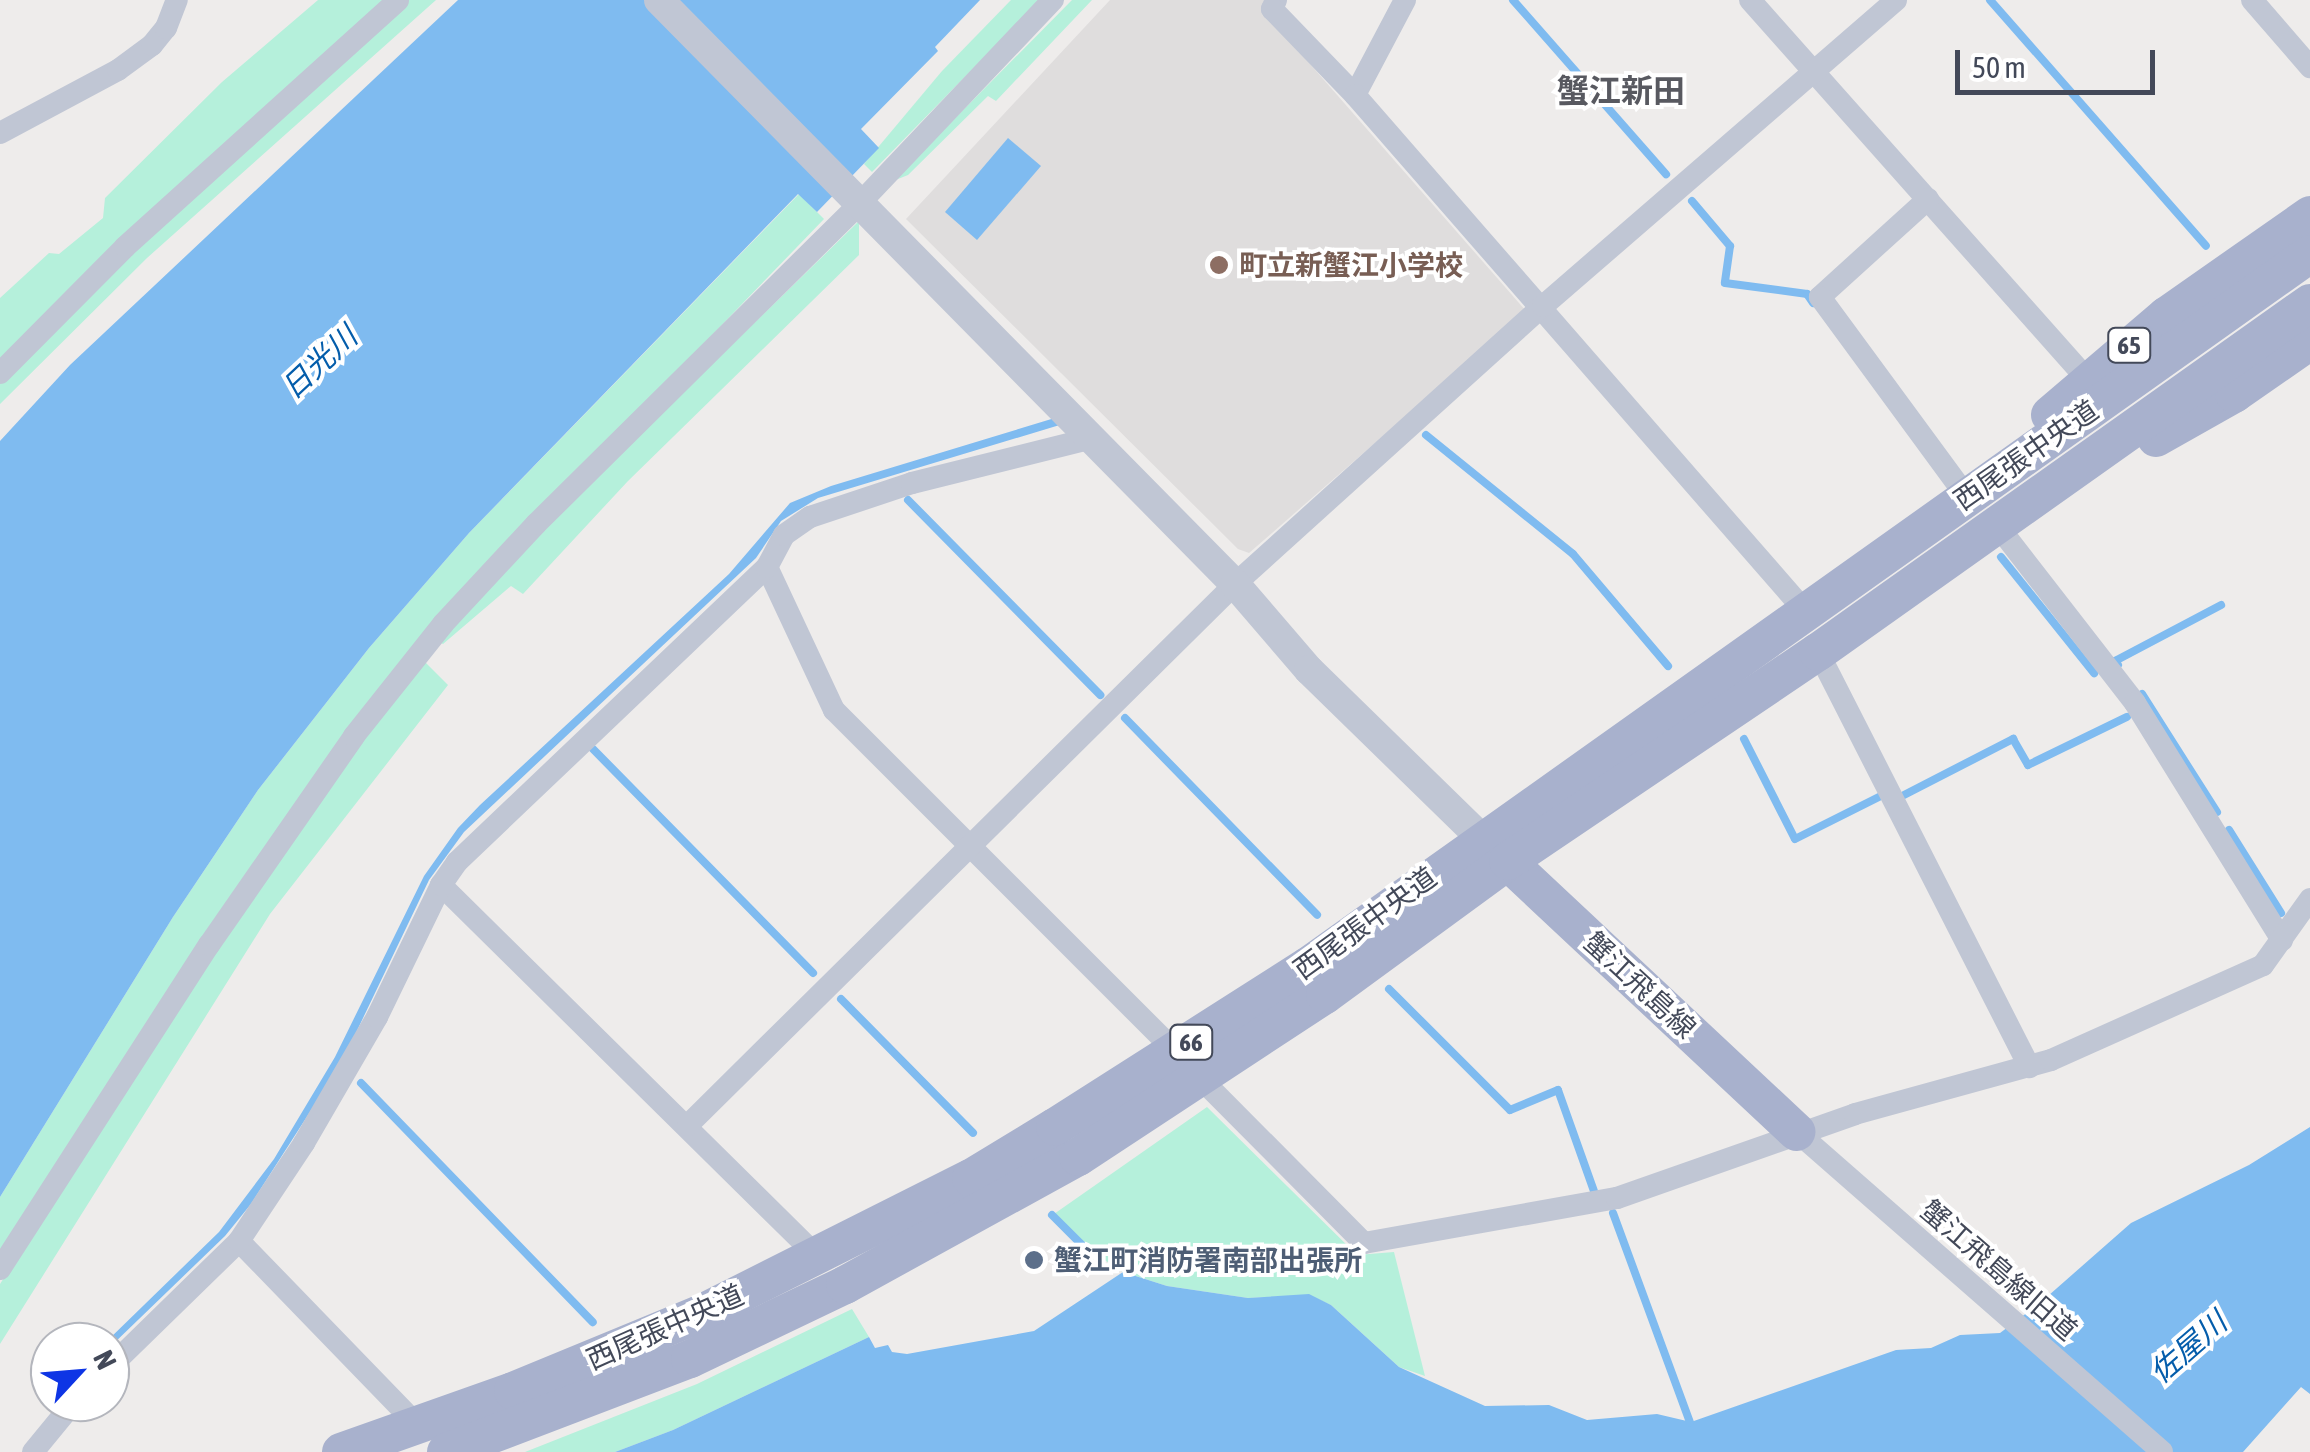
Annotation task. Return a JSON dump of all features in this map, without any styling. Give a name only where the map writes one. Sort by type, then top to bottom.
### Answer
[{"type":"main road","name":"65","points":[[1967,498],[2088,379],[2166,316],[2310,214]]},
{"type":"main road","name":"西尾張中央道","points":[[341,1452],[621,1348],[818,1257],[1326,995],[1495,850],[1804,611],[2310,254]]},
{"type":"main road","name":"西尾張中央道","points":[[1495,850],[1818,652],[2310,303]]},
{"type":"main road","points":[[1997,525],[2234,394],[2310,341]]},
{"type":"main road","name":"蟹江飛島線","points":[[1495,850],[1797,1132]]},
{"type":"main road","name":"西尾張中央道","points":[[446,1452],[690,1359],[845,1285],[979,1214],[1188,1066]]},
{"type":"street","points":[[0,133],[118,70],[152,45],[166,28],[178,0]]},
{"type":"street","points":[[0,373],[125,248],[398,0]]},
{"type":"street","points":[[659,0],[1235,584],[1309,670],[1495,850]]},
{"type":"street","points":[[0,1269],[209,945],[354,736],[443,624],[536,524],[1053,0]]},
{"type":"street","points":[[1276,0],[1272,9],[1356,96],[1543,306],[1804,611]]},
{"type":"street","points":[[1356,96],[1405,0]]},
{"type":"street","points":[[1750,0],[2088,379]]},
{"type":"street","points":[[688,1125],[1235,584],[1543,306],[1896,0]]},
{"type":"street","points":[[2252,0],[2310,67]]},
{"type":"street","points":[[1928,199],[1820,297],[1967,498]]},
{"type":"street","points":[[130,1347],[239,1241],[304,1143],[377,1017],[441,885],[482,837],[767,567],[784,535],[810,517],[912,483],[1092,438]]},
{"type":"street","points":[[1997,525],[2134,702],[2282,940]]},
{"type":"street","points":[[767,567],[834,710],[1364,1242],[1617,1198],[1797,1132],[2029,1068],[2262,965],[2310,899]]},
{"type":"street","points":[[1818,652],[2029,1068]]},
{"type":"street","points":[[441,885],[818,1257]]},
{"type":"street","name":"蟹江飛島線旧道","points":[[1797,1132],[2162,1452]]},
{"type":"street","points":[[239,1241],[418,1426]]},
{"type":"street","points":[[34,1452],[58,1422]]},
{"type":"shaded area","name":"町立新蟹江小学校","points":[[1110,0],[1268,0],[1261,8],[1526,311],[1249,553],[1238,549],[906,219]]},
{"type":"green space","points":[[318,0],[383,0],[0,365],[0,298],[49,253],[59,254],[103,218],[105,198],[222,82]]},
{"type":"green space","points":[[406,0],[436,0],[147,258],[0,404],[0,383],[129,254]]},
{"type":"green space","points":[[1011,0],[1040,0],[872,172],[864,164],[942,71]]},
{"type":"green space","points":[[1072,0],[1092,0],[996,101],[988,96],[908,175],[893,181]]},
{"type":"green space","points":[[799,194],[824,219],[436,621],[0,1256],[0,1197],[173,917],[258,790],[369,648],[469,533]]},
{"type":"green space","points":[[859,221],[859,255],[628,481],[523,594],[511,586],[443,644],[437,641],[541,531]]},
{"type":"green space","points":[[424,661],[448,685],[270,914],[0,1344],[0,1284],[215,949],[363,737]]},
{"type":"green space","points":[[1207,1107],[1357,1255],[1394,1252],[1425,1376],[1399,1367],[1331,1305],[1309,1295],[1248,1298],[1167,1286],[1123,1272],[1089,1250],[1054,1214]]},
{"type":"green space","points":[[852,1309],[869,1337],[673,1430],[615,1452],[525,1452],[697,1384]]},
{"type":"water","name":"日光川","points":[[458,0],[980,0],[935,47],[938,51],[861,129],[879,148],[817,212],[798,194],[469,533],[369,648],[258,790],[173,917],[0,1197],[0,441],[70,365]]},
{"type":"water","points":[[1008,138],[1041,166],[977,240],[945,212]]},
{"type":"water","points":[[1058,417],[1063,424],[818,498],[781,521],[756,558],[464,832],[429,880],[342,1062],[251,1204],[225,1236],[130,1328],[127,1322],[219,1232],[274,1159],[335,1057],[424,876],[458,828],[729,574],[790,503],[831,486]]},
{"type":"water","name":"佐屋川","points":[[2310,1127],[2310,1394],[2301,1387],[2243,1452],[615,1452],[673,1430],[869,1337],[875,1348],[888,1345],[892,1352],[907,1354],[1034,1331],[1123,1272],[1167,1286],[1248,1298],[1309,1294],[1331,1305],[1399,1367],[1485,1406],[1549,1405],[1587,1420],[1657,1414],[1691,1422],[1896,1350],[1931,1348],[1960,1335],[2000,1333],[2131,1223],[2249,1165]]},
{"type":"waterway","points":[[1513,0],[1666,174]]},
{"type":"waterway","points":[[1990,0],[2206,246]]},
{"type":"waterway","points":[[1692,201],[1730,246],[1725,283],[1807,294],[1813,303]]},
{"type":"waterway","points":[[1426,435],[1573,554],[1668,666]]},
{"type":"waterway","points":[[908,500],[1100,695]]},
{"type":"waterway","points":[[2001,557],[2094,673]]},
{"type":"waterway","points":[[2118,665],[2115,661],[2221,605]]},
{"type":"waterway","points":[[2142,694],[2217,812]]},
{"type":"waterway","points":[[1904,795],[2013,739],[2028,765],[2127,717]]},
{"type":"waterway","points":[[1125,718],[1317,915]]},
{"type":"waterway","points":[[1744,739],[1795,839],[1881,796]]},
{"type":"waterway","points":[[593,749],[813,973]]},
{"type":"waterway","points":[[2229,830],[2281,913]]},
{"type":"waterway","points":[[1389,989],[1510,1110],[1558,1090],[1594,1191]]},
{"type":"waterway","points":[[841,999],[973,1133]]},
{"type":"waterway","points":[[361,1083],[593,1322]]},
{"type":"waterway","points":[[1613,1213],[1690,1422]]},
{"type":"waterway","points":[[1052,1215],[1087,1250]]},
{"type":"place","name":"町立新蟹江小学校","points":[[1219,265]]},
{"type":"place","name":"蟹江町消防署南部出張所","points":[[1034,1260]]},
{"type":"district","name":"蟹江新田","points":[[1621,91]]}]
